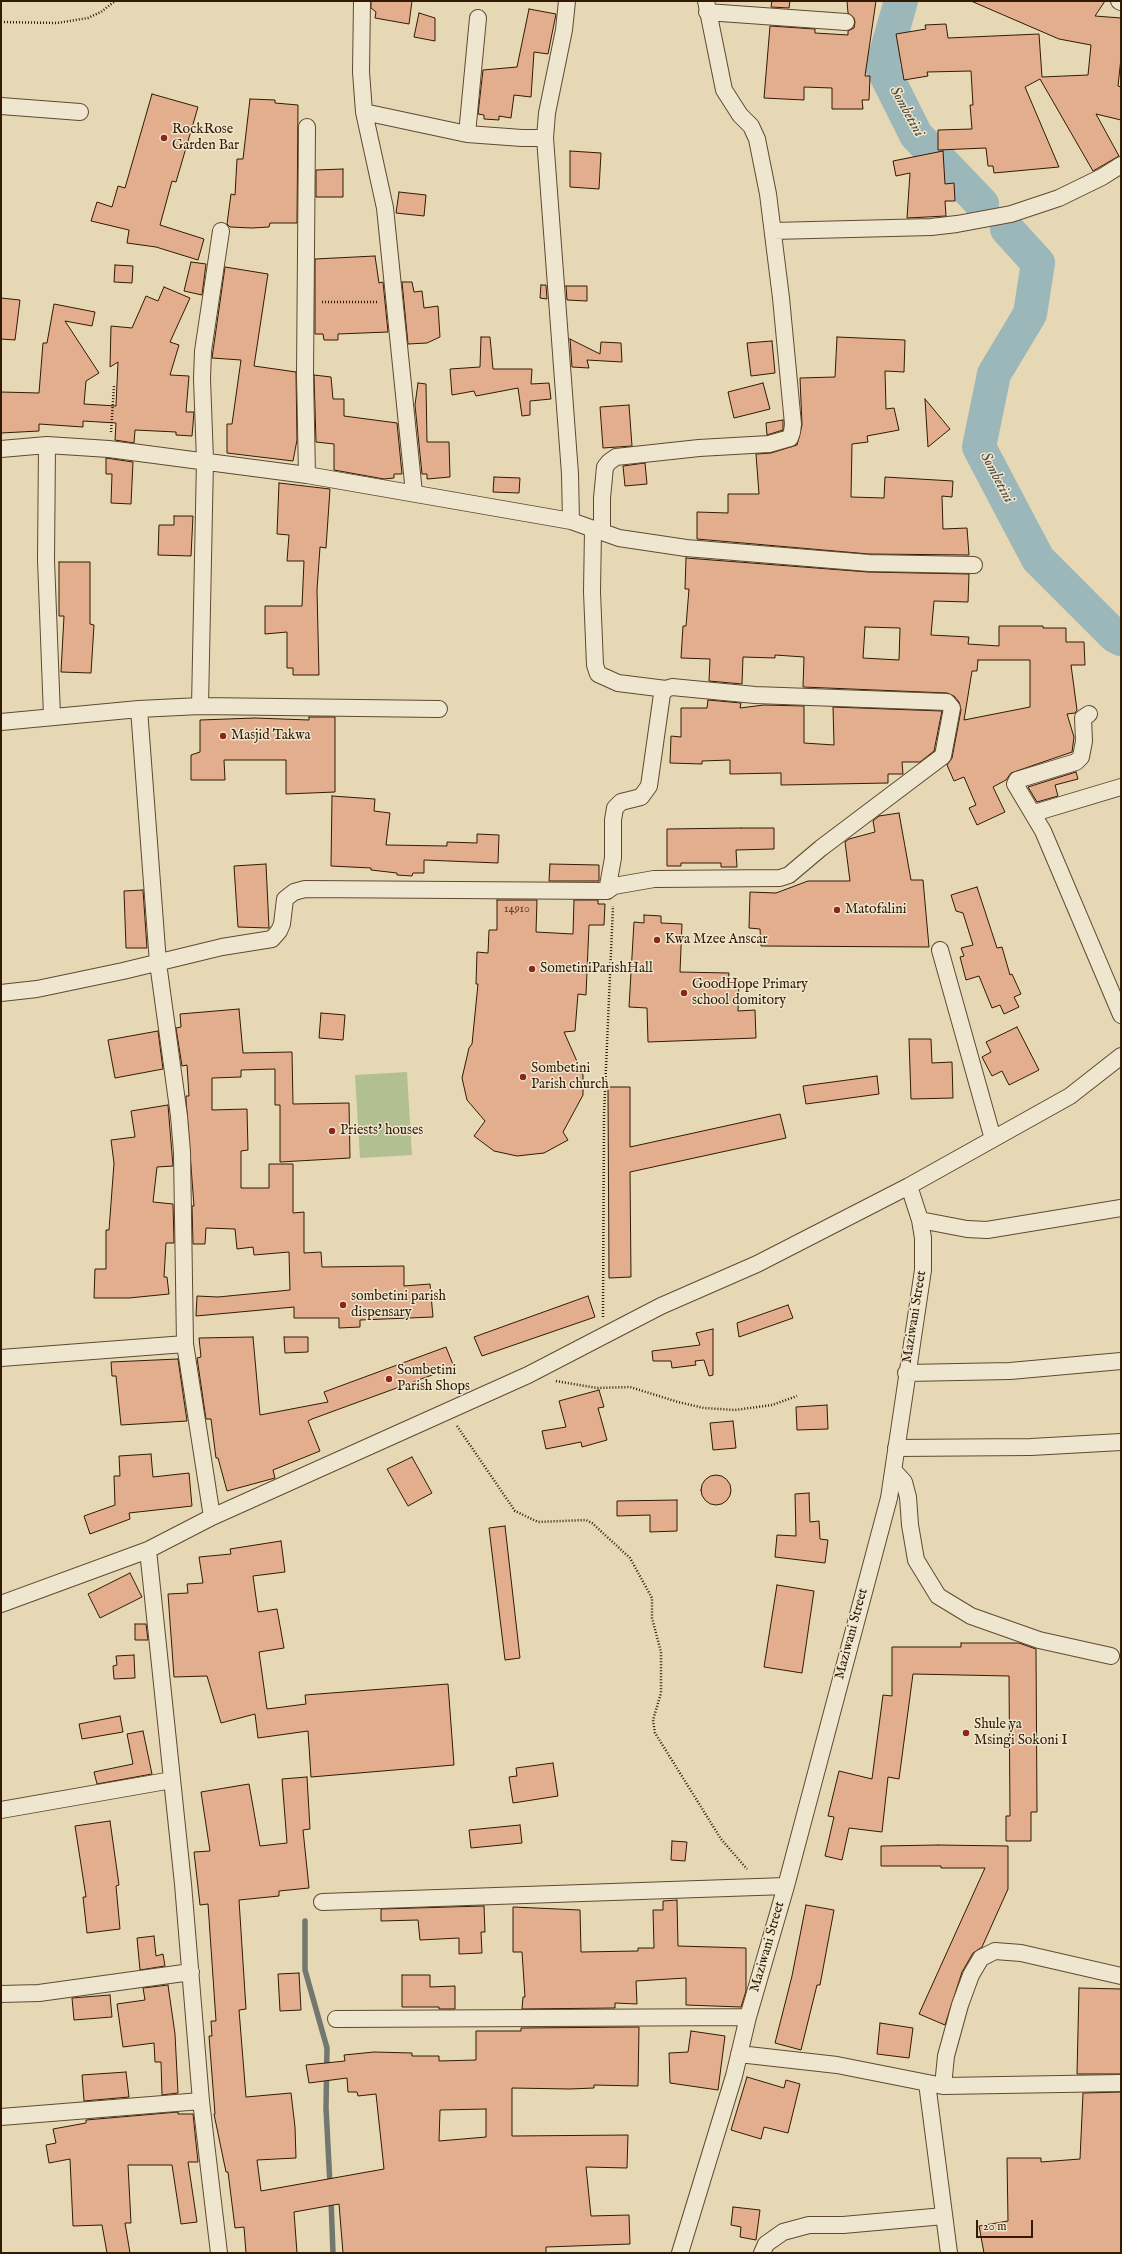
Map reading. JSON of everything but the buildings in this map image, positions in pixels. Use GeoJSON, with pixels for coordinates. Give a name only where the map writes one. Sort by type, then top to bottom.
{"type":"FeatureCollection","features":[{"type":"Feature","properties":{"kind":"street"},"geometry":{"type":"LineString","coordinates":[[362,1],[361,72],[364,112],[385,208],[414,493]]}},
{"type":"Feature","properties":{"kind":"street"},"geometry":{"type":"LineString","coordinates":[[567,1],[564,30],[547,113],[545,138],[570,474],[571,521]]}},
{"type":"Feature","properties":{"kind":"street"},"geometry":{"type":"LineString","coordinates":[[1,992],[37,989],[158,963],[222,947],[272,939],[279,931],[282,924],[285,899],[294,892],[305,889],[610,888],[654,879],[780,878],[789,875],[821,848],[943,756],[952,708],[947,702],[755,695],[672,687],[666,689],[618,683],[607,679],[596,669],[592,592],[606,467],[609,462],[616,457],[699,448],[769,444],[790,438],[793,424],[773,231],[768,194],[757,139],[751,126],[736,110],[724,90],[706,7],[846,22]]}},
{"type":"Feature","properties":{"kind":"street"},"geometry":{"type":"LineString","coordinates":[[467,134],[478,18]]}},
{"type":"Feature","properties":{"kind":"street"},"geometry":{"type":"LineString","coordinates":[[1,106],[80,112]]}},
{"type":"Feature","properties":{"kind":"street"},"geometry":{"type":"LineString","coordinates":[[364,112],[467,134],[545,138]]}},
{"type":"Feature","properties":{"kind":"street"},"geometry":{"type":"LineString","coordinates":[[307,127],[307,475]]}},
{"type":"Feature","properties":{"kind":"street"},"geometry":{"type":"LineString","coordinates":[[773,231],[931,227],[958,224],[1011,214],[1060,198],[1102,177],[1121,165]]}},
{"type":"Feature","properties":{"kind":"street"},"geometry":{"type":"LineString","coordinates":[[200,706],[205,460],[202,379],[203,358],[221,231]]}},
{"type":"Feature","properties":{"kind":"street"},"geometry":{"type":"LineString","coordinates":[[1,449],[47,445],[109,449],[205,460],[307,475],[571,521],[619,538],[725,552],[869,563],[974,565]]}},
{"type":"Feature","properties":{"kind":"street"},"geometry":{"type":"LineString","coordinates":[[47,445],[46,560],[52,716]]}},
{"type":"Feature","properties":{"kind":"street"},"geometry":{"type":"LineString","coordinates":[[610,888],[613,858],[613,820],[615,808],[621,802],[641,797],[650,786],[662,694],[666,689]]}},
{"type":"Feature","properties":{"kind":"street"},"geometry":{"type":"LineString","coordinates":[[1,722],[139,709],[200,706],[439,709]]}},
{"type":"Feature","properties":{"kind":"street"},"geometry":{"type":"LineString","coordinates":[[139,709],[158,963],[176,1088],[182,1152],[185,1344],[212,1517]]}},
{"type":"Feature","properties":{"kind":"street"},"geometry":{"type":"LineString","coordinates":[[1089,714],[1083,718],[1084,741],[1081,757],[1076,762],[1017,780],[1015,784],[1034,813],[1121,1015]]}},
{"type":"Feature","properties":{"kind":"street"},"geometry":{"type":"LineString","coordinates":[[1034,813],[1121,788]]}},
{"type":"Feature","properties":{"kind":"street"},"geometry":{"type":"LineString","coordinates":[[940,950],[993,1139]]}},
{"type":"Feature","properties":{"kind":"street"},"geometry":{"type":"LineString","coordinates":[[1,1604],[148,1550],[212,1517],[447,1410],[528,1375],[661,1306],[757,1264],[909,1186],[1070,1096],[1121,1056]]}},
{"type":"Feature","properties":{"kind":"street","name":"Maziwani Street"},"geometry":{"type":"LineString","coordinates":[[680,2253],[734,2076],[748,2017],[786,1886],[894,1471],[906,1373],[923,1270],[923,1238],[920,1220],[909,1186]]}},
{"type":"Feature","properties":{"kind":"street"},"geometry":{"type":"LineString","coordinates":[[920,1220],[967,1229],[986,1230],[1121,1208]]}},
{"type":"Feature","properties":{"kind":"street"},"geometry":{"type":"LineString","coordinates":[[1,1358],[185,1344]]}},
{"type":"Feature","properties":{"kind":"street"},"geometry":{"type":"LineString","coordinates":[[906,1373],[1010,1372],[1121,1361]]}},
{"type":"Feature","properties":{"kind":"street"},"geometry":{"type":"LineString","coordinates":[[896,1448],[1031,1447],[1121,1442]]}},
{"type":"Feature","properties":{"kind":"street"},"geometry":{"type":"LineString","coordinates":[[894,1471],[904,1482],[908,1497],[910,1525],[916,1560],[938,1596],[971,1616],[1039,1640],[1111,1656]]}},
{"type":"Feature","properties":{"kind":"street"},"geometry":{"type":"LineString","coordinates":[[148,1550],[191,1972],[201,2101],[219,2253]]}},
{"type":"Feature","properties":{"kind":"street"},"geometry":{"type":"LineString","coordinates":[[1,1810],[172,1780]]}},
{"type":"Feature","properties":{"kind":"street"},"geometry":{"type":"LineString","coordinates":[[322,1902],[786,1886]]}},
{"type":"Feature","properties":{"kind":"street"},"geometry":{"type":"LineString","coordinates":[[943,2086],[946,2056],[960,2005],[971,1975],[981,1958],[995,1951],[1021,1953],[1121,1976]]}},
{"type":"Feature","properties":{"kind":"street"},"geometry":{"type":"LineString","coordinates":[[1,1994],[39,1993],[191,1972]]}},
{"type":"Feature","properties":{"kind":"street"},"geometry":{"type":"LineString","coordinates":[[336,2019],[748,2017]]}},
{"type":"Feature","properties":{"kind":"street"},"geometry":{"type":"LineString","coordinates":[[739,2054],[837,2065],[943,2086],[1121,2083]]}},
{"type":"Feature","properties":{"kind":"street"},"geometry":{"type":"LineString","coordinates":[[927,2083],[949,2253]]}},
{"type":"Feature","properties":{"kind":"street"},"geometry":{"type":"LineString","coordinates":[[1,2117],[201,2101]]}},
{"type":"Feature","properties":{"kind":"street"},"geometry":{"type":"LineString","coordinates":[[762,2253],[766,2244],[783,2232],[809,2225],[842,2225],[944,2216]]}},
{"type":"Feature","properties":{"kind":"path"},"geometry":{"type":"LineString","coordinates":[[1,22],[58,22],[88,18],[101,12],[114,1]]}},
{"type":"Feature","properties":{"kind":"path"},"geometry":{"type":"LineString","coordinates":[[306,302],[374,302]]}},
{"type":"Feature","properties":{"kind":"path"},"geometry":{"type":"LineString","coordinates":[[109,449],[114,386]]}},
{"type":"Feature","properties":{"kind":"path"},"geometry":{"type":"LineString","coordinates":[[603,1336],[604,1114],[610,888]]}},
{"type":"Feature","properties":{"kind":"path"},"geometry":{"type":"LineString","coordinates":[[528,1375],[597,1388],[630,1387],[678,1402],[704,1408],[735,1410],[765,1406],[797,1396]]}},
{"type":"Feature","properties":{"kind":"path"},"geometry":{"type":"LineString","coordinates":[[447,1410],[515,1511],[538,1522],[586,1520],[592,1523],[630,1558],[652,1598],[652,1618],[661,1652],[661,1693],[653,1720],[656,1733],[721,1839],[762,1887]]}},
{"type":"Feature","properties":{"kind":"green space"},"geometry":{"type":"Polygon","coordinates":[[[407,1072],[412,1155],[360,1158],[355,1075],[407,1072]]]}},
{"type":"Feature","properties":{"kind":"waterway","name":"Sombetini"},"geometry":{"type":"LineString","coordinates":[[901,1],[882,67],[916,135],[982,204]]}},
{"type":"Feature","properties":{"kind":"waterway","name":"Sombetini"},"geometry":{"type":"LineString","coordinates":[[1007,229],[1038,263],[1030,314],[994,374],[979,447],[1038,559],[1115,636],[1121,639]]}},
{"type":"Feature","properties":{"kind":"waterway"},"geometry":{"type":"LineString","coordinates":[[305,1921],[305,1970],[327,2048],[326,2108],[330,2185]]}},
{"type":"Feature","properties":{"kind":"waterway"},"geometry":{"type":"LineString","coordinates":[[331,2199],[333,2253]]}},
{"type":"Feature","properties":{"kind":"place","name":"RockRose Garden Bar"},"geometry":{"type":"Point","coordinates":[164,138]}},
{"type":"Feature","properties":{"kind":"place","name":"Masjid Takwa"},"geometry":{"type":"Point","coordinates":[223,736]}},
{"type":"Feature","properties":{"kind":"place","name":"Matofalini"},"geometry":{"type":"Point","coordinates":[837,910]}},
{"type":"Feature","properties":{"kind":"place","name":"Kwa Mzee Anscar"},"geometry":{"type":"Point","coordinates":[657,940]}},
{"type":"Feature","properties":{"kind":"place","name":"SometiniParishHall"},"geometry":{"type":"Point","coordinates":[532,969]}},
{"type":"Feature","properties":{"kind":"place","name":"GoodHope Primary school domitory"},"geometry":{"type":"Point","coordinates":[684,993]}},
{"type":"Feature","properties":{"kind":"place","name":"Sombetini Parish church"},"geometry":{"type":"Point","coordinates":[523,1077]}},
{"type":"Feature","properties":{"kind":"place","name":"Priests' houses"},"geometry":{"type":"Point","coordinates":[332,1131]}},
{"type":"Feature","properties":{"kind":"place","name":"sombetini parish dispensary"},"geometry":{"type":"Point","coordinates":[343,1305]}},
{"type":"Feature","properties":{"kind":"place","name":"Sombetini Parish Shops"},"geometry":{"type":"Point","coordinates":[389,1379]}},
{"type":"Feature","properties":{"kind":"place","name":"Shule ya Msingi Sokoni I"},"geometry":{"type":"Point","coordinates":[966,1733]}}]}
